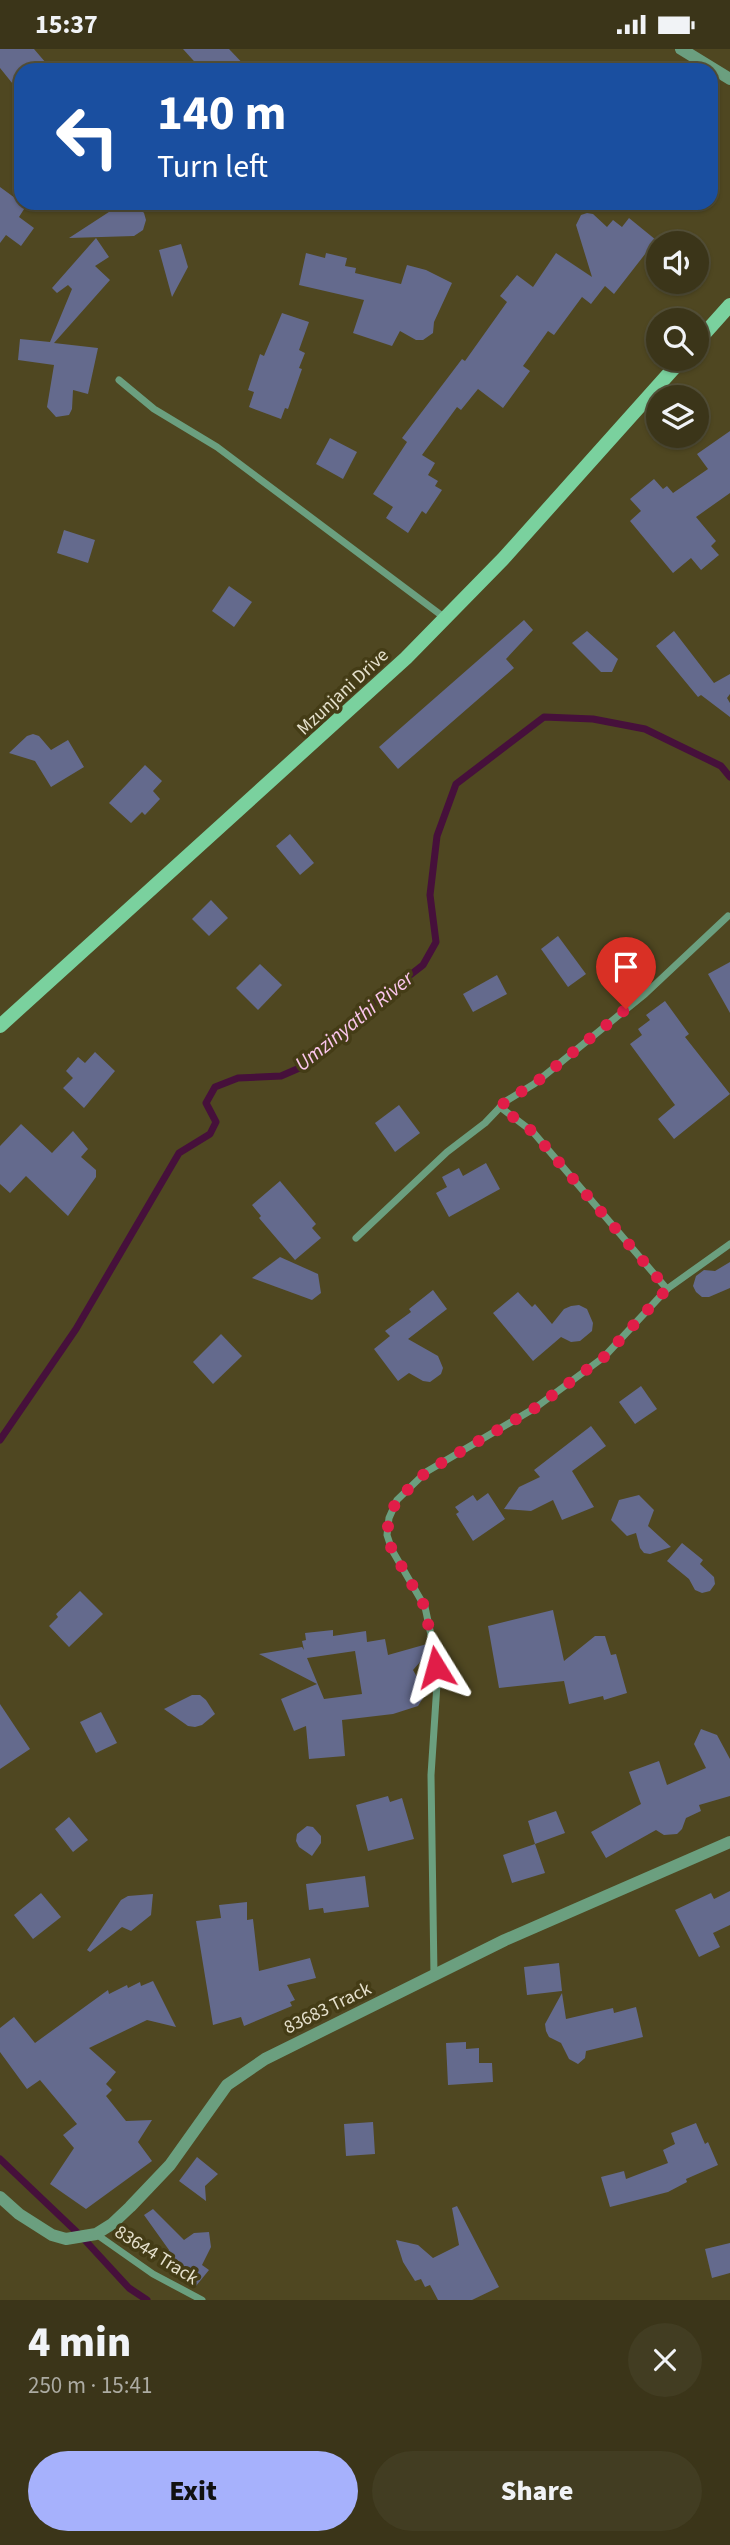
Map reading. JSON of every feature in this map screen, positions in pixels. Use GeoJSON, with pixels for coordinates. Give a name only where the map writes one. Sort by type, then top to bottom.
{"type":"FeatureCollection","features":[{"type":"Feature","properties":{"kind":"main road"},"geometry":{"type":"LineString","coordinates":[[709,328],[730,305]]}},
{"type":"Feature","properties":{"kind":"main road","name":"Mzunjani Drive"},"geometry":{"type":"LineString","coordinates":[[0,1025],[272,782],[406,658],[503,559],[671,371]]}},
{"type":"Feature","properties":{"kind":"street"},"geometry":{"type":"LineString","coordinates":[[681,49],[704,63]]}},
{"type":"Feature","properties":{"kind":"street"},"geometry":{"type":"LineString","coordinates":[[119,380],[154,409],[217,447],[445,618]]}},
{"type":"Feature","properties":{"kind":"street"},"geometry":{"type":"LineString","coordinates":[[356,1238],[447,1152],[485,1123],[506,1101],[534,1084],[645,994],[728,916]]}},
{"type":"Feature","properties":{"kind":"street"},"geometry":{"type":"LineString","coordinates":[[500,1107],[533,1132],[667,1289]]}},
{"type":"Feature","properties":{"kind":"street"},"geometry":{"type":"LineString","coordinates":[[433,1975],[431,1775],[437,1684],[434,1650],[425,1607],[392,1550],[387,1535],[389,1518],[397,1500],[426,1472],[535,1408],[604,1357],[667,1289],[730,1244]]}},
{"type":"Feature","properties":{"kind":"street","name":"83683 Track"},"geometry":{"type":"LineString","coordinates":[[96,2234],[112,2224],[170,2165],[227,2085],[264,2059],[505,1940],[730,1842]]}},
{"type":"Feature","properties":{"kind":"street"},"geometry":{"type":"LineString","coordinates":[[0,2197],[51,2235],[66,2239],[96,2234]]}},
{"type":"Feature","properties":{"kind":"street","name":"83644 Track"},"geometry":{"type":"LineString","coordinates":[[96,2234],[153,2274],[202,2300]]}},
{"type":"Feature","properties":{"kind":"building"},"geometry":{"type":"Polygon","coordinates":[[[0,49],[34,49],[46,63],[14,63],[14,85],[0,68],[0,49]]]}},
{"type":"Feature","properties":{"kind":"building"},"geometry":{"type":"Polygon","coordinates":[[[183,49],[229,49],[242,63],[196,63],[183,49]]]}},
{"type":"Feature","properties":{"kind":"building"},"geometry":{"type":"Polygon","coordinates":[[[0,187],[14,197],[14,210],[23,210],[19,217],[34,228],[21,246],[6,235],[0,243],[0,187]]]}},
{"type":"Feature","properties":{"kind":"building"},"geometry":{"type":"Polygon","coordinates":[[[112,210],[141,210],[146,220],[143,230],[134,236],[69,238],[112,210]]]}},
{"type":"Feature","properties":{"kind":"building"},"geometry":{"type":"Polygon","coordinates":[[[593,214],[607,227],[613,220],[622,227],[629,218],[646,232],[646,253],[614,294],[605,286],[591,304],[582,297],[554,335],[548,331],[523,366],[530,371],[503,408],[478,389],[461,410],[457,407],[422,455],[435,463],[428,475],[438,481],[435,486],[442,490],[426,514],[422,511],[408,533],[386,518],[393,507],[373,494],[407,442],[402,438],[462,359],[465,361],[507,302],[500,296],[517,275],[533,287],[556,253],[592,277],[576,225],[581,215],[593,214]]]}},
{"type":"Feature","properties":{"kind":"building"},"geometry":{"type":"Polygon","coordinates":[[[96,238],[109,257],[95,266],[110,280],[54,343],[98,348],[88,394],[73,390],[69,415],[56,417],[47,407],[54,365],[18,360],[20,339],[50,342],[72,289],[68,285],[57,293],[52,288],[96,238]]]}},
{"type":"Feature","properties":{"kind":"building"},"geometry":{"type":"Polygon","coordinates":[[[181,244],[188,267],[172,297],[159,250],[181,244]]]}},
{"type":"Feature","properties":{"kind":"building"},"geometry":{"type":"Polygon","coordinates":[[[306,253],[325,258],[326,253],[347,258],[345,266],[356,268],[355,273],[401,284],[407,265],[426,270],[452,283],[434,322],[433,333],[423,340],[416,340],[400,331],[392,346],[353,333],[364,300],[299,285],[306,253]]]}},
{"type":"Feature","properties":{"kind":"building"},"geometry":{"type":"Polygon","coordinates":[[[282,313],[309,322],[299,350],[305,353],[299,368],[302,369],[288,409],[285,408],[281,419],[249,407],[254,392],[248,390],[260,354],[264,356],[282,313]]]}},
{"type":"Feature","properties":{"kind":"building"},"geometry":{"type":"Polygon","coordinates":[[[730,431],[730,493],[696,517],[716,541],[711,546],[719,555],[701,570],[691,558],[673,573],[630,521],[641,511],[630,499],[654,479],[663,489],[667,486],[673,493],[708,469],[697,454],[730,431]]]}},
{"type":"Feature","properties":{"kind":"building"},"geometry":{"type":"Polygon","coordinates":[[[330,438],[357,452],[343,479],[316,464],[330,438]]]}},
{"type":"Feature","properties":{"kind":"building"},"geometry":{"type":"Polygon","coordinates":[[[64,530],[95,540],[88,563],[57,553],[64,530]]]}},
{"type":"Feature","properties":{"kind":"building"},"geometry":{"type":"Polygon","coordinates":[[[229,586],[252,602],[234,627],[212,611],[229,586]]]}},
{"type":"Feature","properties":{"kind":"building"},"geometry":{"type":"Polygon","coordinates":[[[524,620],[533,630],[506,659],[514,668],[398,769],[379,747],[524,620]]]}},
{"type":"Feature","properties":{"kind":"building"},"geometry":{"type":"Polygon","coordinates":[[[587,631],[618,659],[612,672],[601,672],[572,643],[587,631]]]}},
{"type":"Feature","properties":{"kind":"building"},"geometry":{"type":"Polygon","coordinates":[[[674,631],[714,683],[730,674],[730,694],[727,698],[730,703],[730,717],[701,695],[698,697],[656,646],[674,631]]]}},
{"type":"Feature","properties":{"kind":"building"},"geometry":{"type":"Polygon","coordinates":[[[27,736],[39,736],[51,750],[68,740],[84,767],[51,787],[35,761],[9,753],[27,736]]]}},
{"type":"Feature","properties":{"kind":"building"},"geometry":{"type":"Polygon","coordinates":[[[145,765],[162,781],[153,791],[160,799],[145,815],[142,812],[131,823],[109,803],[145,765]]]}},
{"type":"Feature","properties":{"kind":"building"},"geometry":{"type":"Polygon","coordinates":[[[290,834],[314,863],[300,875],[276,846],[290,834]]]}},
{"type":"Feature","properties":{"kind":"building"},"geometry":{"type":"Polygon","coordinates":[[[211,900],[228,918],[209,936],[192,919],[211,900]]]}},
{"type":"Feature","properties":{"kind":"building"},"geometry":{"type":"Polygon","coordinates":[[[558,936],[586,974],[568,987],[541,949],[558,936]]]}},
{"type":"Feature","properties":{"kind":"building"},"geometry":{"type":"Polygon","coordinates":[[[730,962],[730,1013],[708,974],[730,962]]]}},
{"type":"Feature","properties":{"kind":"building"},"geometry":{"type":"Polygon","coordinates":[[[260,964],[282,985],[258,1010],[236,988],[260,964]]]}},
{"type":"Feature","properties":{"kind":"building"},"geometry":{"type":"Polygon","coordinates":[[[497,975],[507,994],[473,1012],[463,994],[497,975]]]}},
{"type":"Feature","properties":{"kind":"building"},"geometry":{"type":"Polygon","coordinates":[[[665,1001],[689,1034],[685,1037],[730,1094],[674,1139],[658,1119],[675,1105],[630,1044],[642,1035],[638,1029],[650,1020],[646,1015],[665,1001]]]}},
{"type":"Feature","properties":{"kind":"building"},"geometry":{"type":"Polygon","coordinates":[[[95,1052],[115,1071],[84,1108],[63,1088],[73,1078],[66,1071],[78,1057],[85,1063],[95,1052]]]}},
{"type":"Feature","properties":{"kind":"building"},"geometry":{"type":"Polygon","coordinates":[[[399,1105],[420,1133],[395,1152],[375,1123],[399,1105]]]}},
{"type":"Feature","properties":{"kind":"building"},"geometry":{"type":"Polygon","coordinates":[[[21,1124],[52,1153],[73,1131],[88,1149],[81,1157],[96,1170],[96,1177],[68,1216],[26,1176],[10,1193],[0,1184],[0,1146],[21,1124]]]}},
{"type":"Feature","properties":{"kind":"building"},"geometry":{"type":"Polygon","coordinates":[[[486,1163],[500,1189],[449,1217],[436,1193],[447,1187],[442,1177],[459,1168],[463,1176],[486,1163]]]}},
{"type":"Feature","properties":{"kind":"building"},"geometry":{"type":"Polygon","coordinates":[[[280,1181],[316,1224],[312,1228],[321,1238],[295,1260],[259,1218],[261,1216],[252,1205],[280,1181]]]}},
{"type":"Feature","properties":{"kind":"building"},"geometry":{"type":"Polygon","coordinates":[[[280,1257],[318,1274],[321,1293],[312,1300],[252,1278],[280,1257]]]}},
{"type":"Feature","properties":{"kind":"building"},"geometry":{"type":"Polygon","coordinates":[[[730,1262],[730,1288],[709,1297],[702,1297],[696,1292],[693,1286],[696,1276],[704,1270],[715,1271],[730,1262]]]}},
{"type":"Feature","properties":{"kind":"building"},"geometry":{"type":"Polygon","coordinates":[[[433,1290],[447,1309],[408,1339],[438,1356],[443,1368],[441,1374],[430,1382],[409,1373],[398,1381],[374,1349],[390,1336],[385,1331],[411,1312],[409,1309],[433,1290]]]}},
{"type":"Feature","properties":{"kind":"building"},"geometry":{"type":"Polygon","coordinates":[[[518,1292],[532,1307],[535,1304],[552,1324],[564,1309],[571,1306],[579,1305],[587,1309],[593,1323],[592,1331],[580,1341],[571,1342],[561,1337],[533,1361],[493,1313],[518,1292]]]}},
{"type":"Feature","properties":{"kind":"building"},"geometry":{"type":"Polygon","coordinates":[[[221,1334],[242,1356],[213,1384],[193,1362],[221,1334]]]}},
{"type":"Feature","properties":{"kind":"building"},"geometry":{"type":"Polygon","coordinates":[[[641,1386],[657,1409],[635,1424],[619,1402],[641,1386]]]}},
{"type":"Feature","properties":{"kind":"building"},"geometry":{"type":"Polygon","coordinates":[[[591,1426],[606,1446],[572,1471],[594,1507],[562,1520],[553,1500],[531,1511],[504,1509],[519,1487],[540,1477],[534,1470],[591,1426]]]}},
{"type":"Feature","properties":{"kind":"building"},"geometry":{"type":"Polygon","coordinates":[[[488,1493],[505,1519],[473,1541],[456,1514],[459,1512],[455,1507],[473,1495],[477,1501],[488,1493]]]}},
{"type":"Feature","properties":{"kind":"building"},"geometry":{"type":"Polygon","coordinates":[[[639,1495],[654,1510],[648,1526],[671,1547],[650,1554],[644,1553],[636,1533],[627,1536],[611,1520],[619,1500],[639,1495]]]}},
{"type":"Feature","properties":{"kind":"building"},"geometry":{"type":"Polygon","coordinates":[[[682,1543],[703,1560],[700,1564],[714,1577],[715,1584],[710,1591],[702,1593],[695,1590],[689,1579],[667,1561],[682,1543]]]}},
{"type":"Feature","properties":{"kind":"building"},"geometry":{"type":"Polygon","coordinates":[[[80,1591],[103,1614],[69,1647],[49,1626],[58,1617],[56,1614],[80,1591]]]}},
{"type":"Feature","properties":{"kind":"building"},"geometry":{"type":"Polygon","coordinates":[[[553,1610],[564,1661],[595,1636],[605,1636],[611,1655],[616,1654],[627,1693],[604,1700],[603,1696],[569,1704],[564,1681],[499,1688],[488,1626],[553,1610]]]}},
{"type":"Feature","properties":{"kind":"building"},"geometry":{"type":"Polygon","coordinates":[[[333,1630],[333,1636],[366,1631],[367,1642],[385,1639],[388,1655],[427,1644],[428,1653],[413,1670],[425,1695],[418,1706],[393,1714],[342,1720],[345,1756],[309,1759],[306,1726],[294,1731],[281,1699],[317,1684],[259,1654],[302,1647],[304,1650],[302,1641],[306,1640],[305,1633],[333,1630]],[[355,1651],[307,1658],[324,1699],[362,1694],[355,1651]]]}},
{"type":"Feature","properties":{"kind":"building"},"geometry":{"type":"Polygon","coordinates":[[[192,1695],[200,1695],[215,1714],[202,1725],[195,1727],[188,1726],[164,1709],[192,1695]]]}},
{"type":"Feature","properties":{"kind":"building"},"geometry":{"type":"Polygon","coordinates":[[[0,1704],[30,1749],[0,1769],[0,1704]]]}},
{"type":"Feature","properties":{"kind":"building"},"geometry":{"type":"Polygon","coordinates":[[[101,1712],[117,1743],[96,1753],[80,1722],[101,1712]]]}},
{"type":"Feature","properties":{"kind":"building"},"geometry":{"type":"Polygon","coordinates":[[[701,1729],[717,1735],[730,1759],[730,1796],[699,1805],[701,1811],[686,1818],[677,1834],[664,1835],[656,1830],[606,1858],[591,1832],[641,1804],[629,1772],[659,1761],[667,1785],[706,1768],[694,1744],[701,1729]]]}},
{"type":"Feature","properties":{"kind":"building"},"geometry":{"type":"Polygon","coordinates":[[[388,1796],[390,1802],[402,1798],[414,1839],[368,1851],[356,1805],[388,1796]]]}},
{"type":"Feature","properties":{"kind":"building"},"geometry":{"type":"Polygon","coordinates":[[[556,1811],[565,1833],[535,1844],[528,1821],[556,1811]]]}},
{"type":"Feature","properties":{"kind":"building"},"geometry":{"type":"Polygon","coordinates":[[[69,1817],[88,1840],[73,1852],[55,1829],[69,1817]]]}},
{"type":"Feature","properties":{"kind":"building"},"geometry":{"type":"Polygon","coordinates":[[[307,1826],[313,1827],[321,1836],[321,1843],[312,1856],[299,1847],[296,1841],[297,1834],[307,1826]]]}},
{"type":"Feature","properties":{"kind":"building"},"geometry":{"type":"Polygon","coordinates":[[[535,1844],[545,1873],[512,1883],[503,1855],[535,1844]]]}},
{"type":"Feature","properties":{"kind":"building"},"geometry":{"type":"Polygon","coordinates":[[[365,1876],[369,1907],[324,1913],[323,1908],[309,1910],[306,1884],[365,1876]]]}},
{"type":"Feature","properties":{"kind":"building"},"geometry":{"type":"Polygon","coordinates":[[[730,1891],[730,1925],[713,1933],[720,1947],[699,1957],[675,1910],[711,1893],[714,1899],[730,1891]]]}},
{"type":"Feature","properties":{"kind":"building"},"geometry":{"type":"Polygon","coordinates":[[[41,1893],[61,1917],[33,1939],[14,1915],[41,1893]]]}},
{"type":"Feature","properties":{"kind":"building"},"geometry":{"type":"Polygon","coordinates":[[[153,1894],[151,1915],[131,1931],[122,1927],[90,1952],[87,1950],[121,1900],[128,1896],[153,1894]]]}},
{"type":"Feature","properties":{"kind":"building"},"geometry":{"type":"Polygon","coordinates":[[[247,1902],[247,1920],[253,1919],[259,1971],[310,1958],[316,1978],[287,1985],[295,2000],[290,2002],[292,2006],[244,2026],[241,2017],[213,2025],[196,1921],[221,1918],[219,1905],[247,1902]]]}},
{"type":"Feature","properties":{"kind":"building"},"geometry":{"type":"Polygon","coordinates":[[[559,1963],[562,1991],[527,1995],[524,1967],[559,1963]]]}},
{"type":"Feature","properties":{"kind":"building"},"geometry":{"type":"Polygon","coordinates":[[[153,1981],[176,2027],[147,2020],[89,2048],[116,2072],[106,2084],[112,2090],[106,2096],[126,2121],[152,2120],[138,2142],[152,2161],[86,2209],[50,2184],[74,2148],[63,2135],[77,2124],[40,2080],[27,2089],[0,2052],[0,2028],[14,2017],[35,2043],[108,1990],[109,1994],[127,1985],[128,1988],[140,1982],[141,1986],[153,1981]]]}},
{"type":"Feature","properties":{"kind":"building"},"geometry":{"type":"Polygon","coordinates":[[[562,1993],[566,2019],[613,2008],[614,2013],[636,2007],[643,2037],[586,2051],[585,2058],[578,2064],[569,2059],[561,2043],[549,2037],[546,2031],[545,2024],[562,1993]]]}},
{"type":"Feature","properties":{"kind":"building"},"geometry":{"type":"Polygon","coordinates":[[[466,2042],[466,2049],[479,2048],[479,2063],[492,2063],[493,2082],[448,2085],[446,2043],[466,2042]]]}},
{"type":"Feature","properties":{"kind":"building"},"geometry":{"type":"Polygon","coordinates":[[[373,2122],[375,2154],[346,2156],[344,2124],[373,2122]]]}},
{"type":"Feature","properties":{"kind":"building"},"geometry":{"type":"Polygon","coordinates":[[[696,2123],[718,2165],[686,2179],[687,2182],[668,2192],[610,2207],[601,2177],[624,2171],[626,2179],[668,2163],[663,2150],[675,2144],[671,2133],[696,2123]]]}},
{"type":"Feature","properties":{"kind":"building"},"geometry":{"type":"Polygon","coordinates":[[[197,2157],[218,2174],[205,2186],[206,2201],[179,2181],[197,2157]]]}},
{"type":"Feature","properties":{"kind":"building"},"geometry":{"type":"Polygon","coordinates":[[[457,2206],[499,2287],[472,2300],[438,2300],[430,2285],[425,2287],[421,2279],[415,2281],[403,2262],[396,2240],[418,2245],[433,2258],[459,2245],[452,2208],[457,2206]]]}},
{"type":"Feature","properties":{"kind":"building"},"geometry":{"type":"Polygon","coordinates":[[[153,2209],[184,2240],[194,2233],[209,2232],[211,2247],[202,2265],[209,2270],[196,2286],[162,2260],[169,2250],[144,2215],[153,2209]]]}},
{"type":"Feature","properties":{"kind":"building"},"geometry":{"type":"Polygon","coordinates":[[[730,2243],[730,2273],[712,2278],[705,2249],[730,2243]]]}},
{"type":"Feature","properties":{"kind":"waterway","name":"Umzinyathi River"},"geometry":{"type":"LineString","coordinates":[[0,1440],[76,1329],[179,1153],[210,1134],[216,1122],[206,1103],[215,1087],[238,1078],[281,1076],[304,1066],[360,1014],[423,965],[436,942],[430,895],[437,836],[456,784],[544,717],[593,719],[645,729],[721,766],[730,777]]}},
{"type":"Feature","properties":{"kind":"waterway"},"geometry":{"type":"LineString","coordinates":[[0,2159],[82,2237],[129,2288],[147,2300]]}},
{"type":"Feature","properties":{"kind":"route"},"geometry":{"type":"LineString","coordinates":[[436,1667],[425,1607],[392,1550],[387,1535],[389,1518],[397,1500],[426,1472],[535,1408],[604,1357],[667,1289],[533,1132],[500,1107],[534,1084],[626,1009]]}}]}
